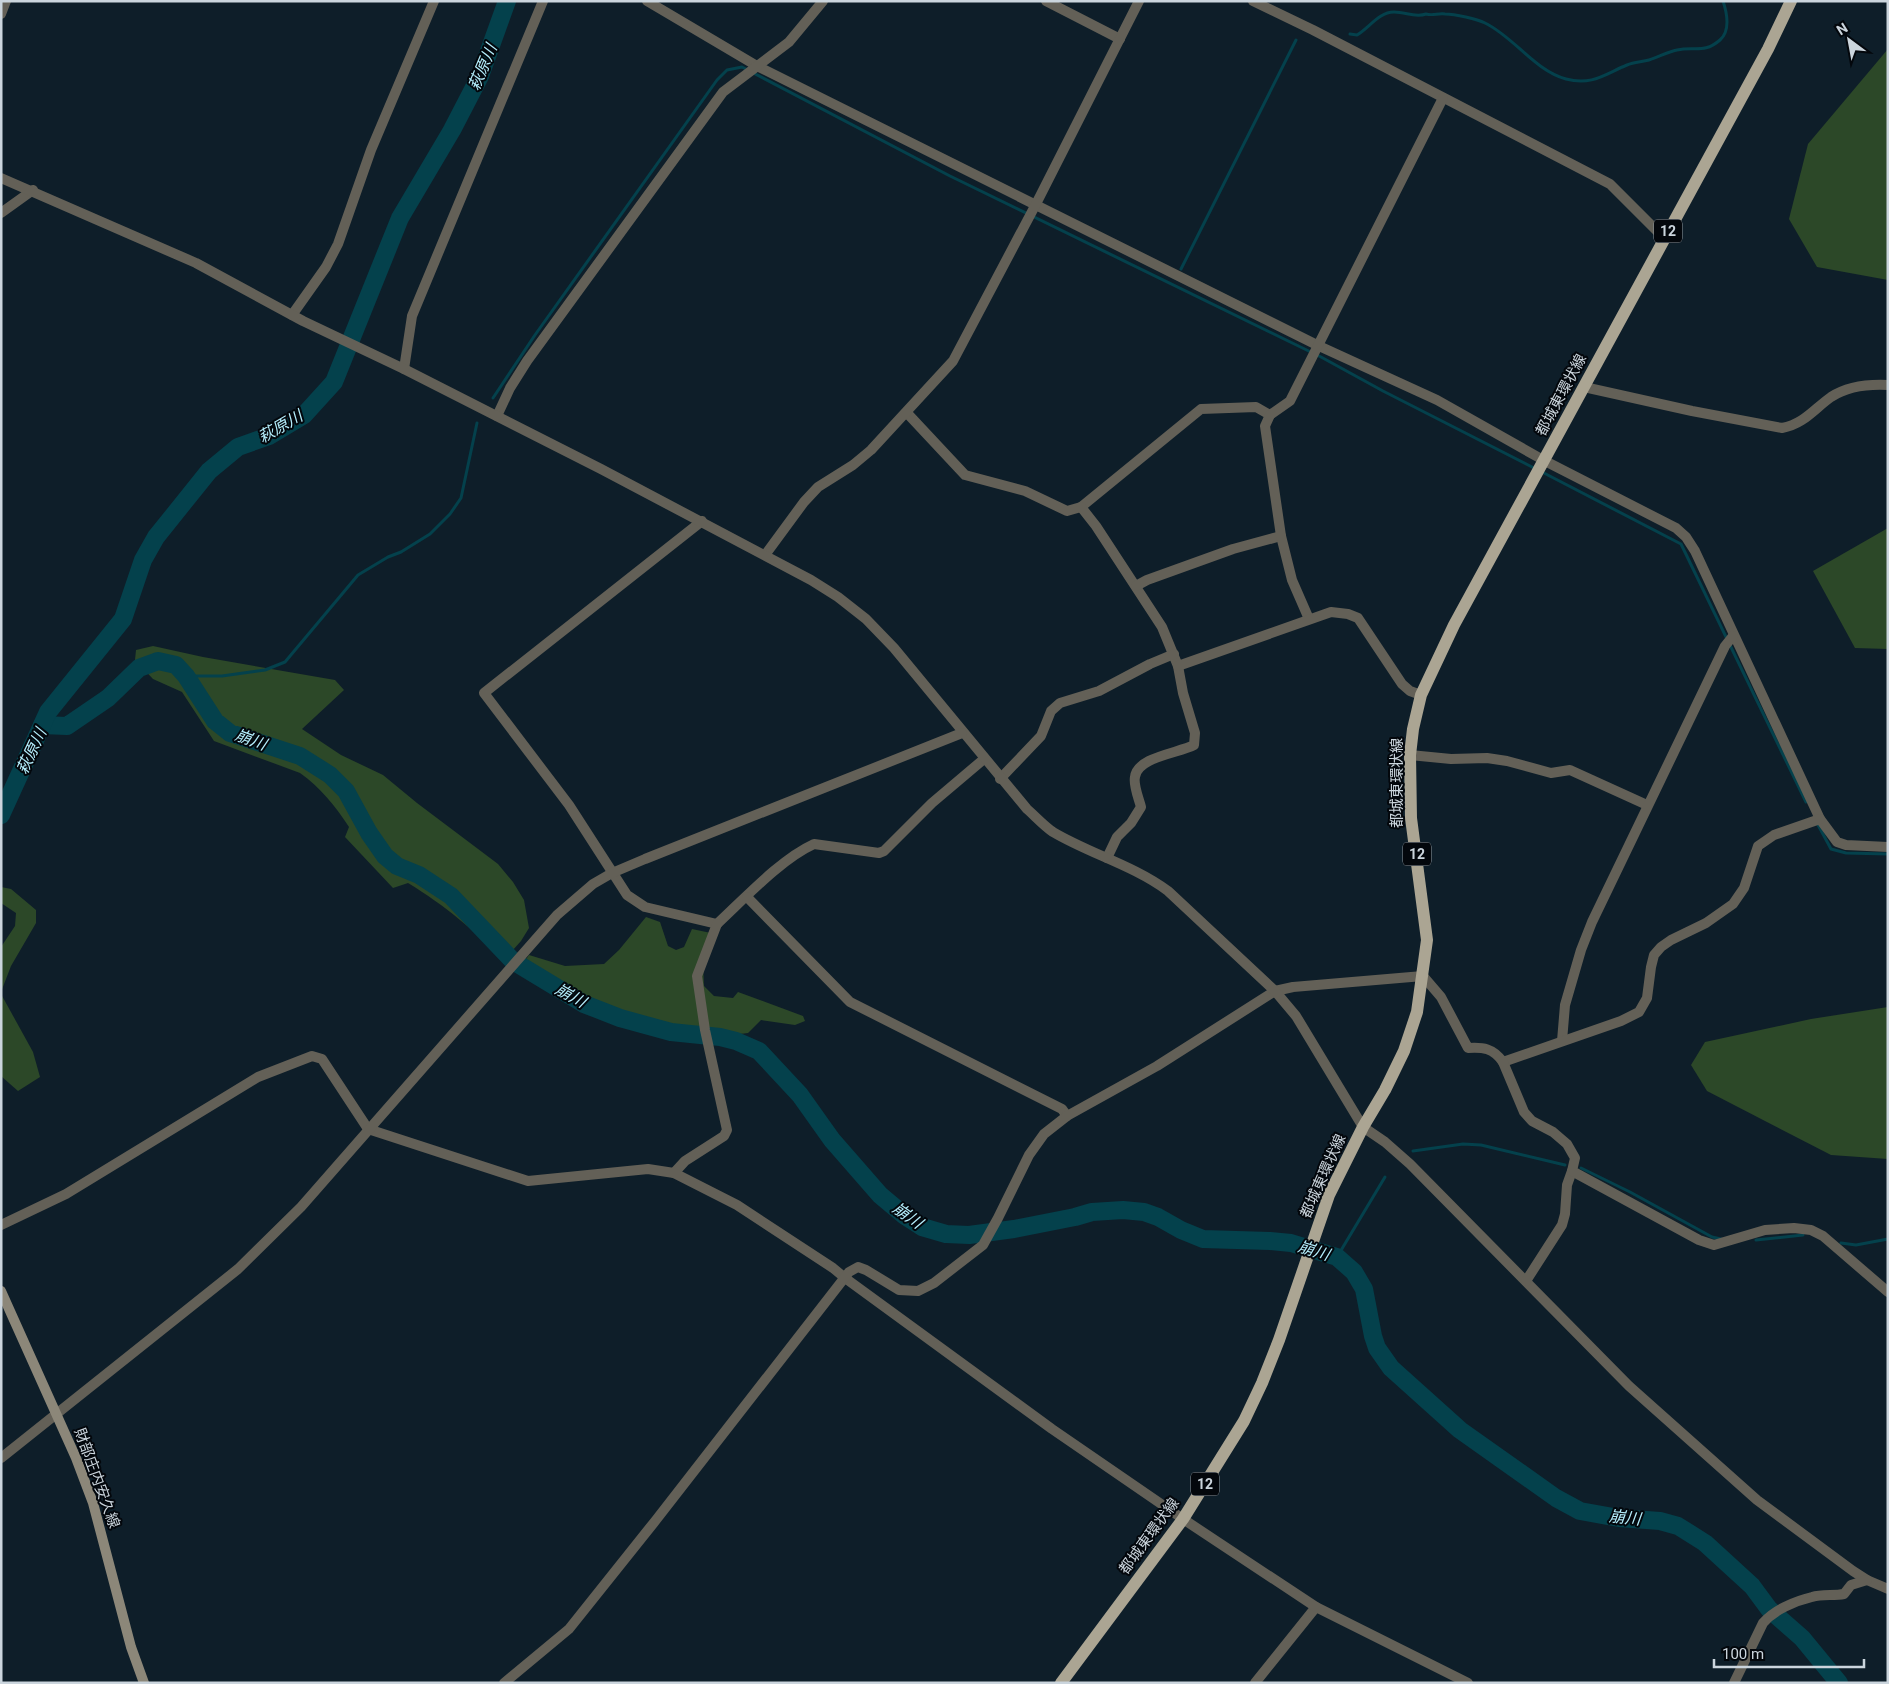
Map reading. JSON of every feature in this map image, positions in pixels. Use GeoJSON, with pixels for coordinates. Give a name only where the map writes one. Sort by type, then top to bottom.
{"type":"FeatureCollection","features":[{"type":"Feature","properties":{"kind":"main road","name":"都城東環状線"},"geometry":{"type":"LineString","coordinates":[[1064,1682],[1183,1519],[1244,1421],[1280,1340],[1329,1195],[1404,1051],[1417,1012],[1427,940],[1412,818],[1410,755],[1413,729],[1421,695],[1454,625],[1763,58],[1791,1]]}},
{"type":"Feature","properties":{"kind":"main road","name":"財部庄内安久線"},"geometry":{"type":"LineString","coordinates":[[1,1291],[57,1414],[93,1503],[131,1647],[144,1683]]}},
{"type":"Feature","properties":{"kind":"street"},"geometry":{"type":"LineString","coordinates":[[1,14],[6,1]]}},
{"type":"Feature","properties":{"kind":"street"},"geometry":{"type":"LineString","coordinates":[[292,315],[326,267],[338,244],[372,150],[434,1]]}},
{"type":"Feature","properties":{"kind":"street"},"geometry":{"type":"LineString","coordinates":[[404,369],[412,316],[544,1]]}},
{"type":"Feature","properties":{"kind":"street"},"geometry":{"type":"LineString","coordinates":[[647,1],[757,66],[1319,346],[1437,400],[1545,460],[1676,528],[1686,537],[1695,552],[1820,819],[1837,842],[1846,845],[1888,847]]}},
{"type":"Feature","properties":{"kind":"street"},"geometry":{"type":"LineString","coordinates":[[496,416],[510,388],[527,361],[723,92],[789,42],[822,1]]}},
{"type":"Feature","properties":{"kind":"street"},"geometry":{"type":"LineString","coordinates":[[1046,1],[1120,39]]}},
{"type":"Feature","properties":{"kind":"street"},"geometry":{"type":"LineString","coordinates":[[765,555],[804,502],[814,492],[871,450],[953,361],[1036,204],[1139,1]]}},
{"type":"Feature","properties":{"kind":"street"},"geometry":{"type":"LineString","coordinates":[[1254,1],[1273,6],[1443,98],[1610,184],[1664,238]]}},
{"type":"Feature","properties":{"kind":"street"},"geometry":{"type":"LineString","coordinates":[[1309,619],[1292,580],[1281,536],[1265,426],[1270,415],[1290,401],[1443,98]]}},
{"type":"Feature","properties":{"kind":"street"},"geometry":{"type":"LineString","coordinates":[[1,178],[33,190],[196,263],[303,321],[404,369],[702,521],[818,584],[838,597],[866,619],[894,648],[962,733],[1027,809],[1051,830],[1140,873],[1168,891],[1275,991],[1296,1016],[1363,1127],[1385,1142],[1410,1164],[1595,1354],[1757,1500],[1867,1580],[1888,1589]]}},
{"type":"Feature","properties":{"kind":"street"},"geometry":{"type":"LineString","coordinates":[[1,213],[33,190]]}},
{"type":"Feature","properties":{"kind":"street"},"geometry":{"type":"LineString","coordinates":[[1584,387],[1702,413],[1782,428],[1792,426],[1805,419],[1830,398],[1843,390],[1856,386],[1888,384]]}},
{"type":"Feature","properties":{"kind":"street"},"geometry":{"type":"LineString","coordinates":[[907,413],[965,475],[1025,491],[1067,511],[1081,507],[1201,410],[1256,407],[1270,415]]}},
{"type":"Feature","properties":{"kind":"street"},"geometry":{"type":"LineString","coordinates":[[1081,507],[1096,526],[1162,627],[1178,666],[1183,693],[1196,733],[1194,745],[1148,761],[1138,768],[1134,777],[1140,807],[1131,824],[1117,837],[1106,858]]}},
{"type":"Feature","properties":{"kind":"street"},"geometry":{"type":"LineString","coordinates":[[702,521],[484,693],[564,798],[627,895],[645,907],[717,924]]}},
{"type":"Feature","properties":{"kind":"street"},"geometry":{"type":"LineString","coordinates":[[1136,586],[1146,580],[1233,549],[1281,536]]}},
{"type":"Feature","properties":{"kind":"street"},"geometry":{"type":"LineString","coordinates":[[1178,666],[1331,612],[1348,614],[1358,618],[1402,684],[1410,691],[1421,695]]}},
{"type":"Feature","properties":{"kind":"street"},"geometry":{"type":"LineString","coordinates":[[1562,1041],[1565,1005],[1581,950],[1592,922],[1725,646],[1733,636]]}},
{"type":"Feature","properties":{"kind":"street"},"geometry":{"type":"LineString","coordinates":[[1000,779],[1041,736],[1051,711],[1060,703],[1100,691],[1150,664],[1174,654]]}},
{"type":"Feature","properties":{"kind":"street"},"geometry":{"type":"LineString","coordinates":[[1,1458],[238,1269],[301,1207],[557,915],[593,884],[612,873],[962,733]]}},
{"type":"Feature","properties":{"kind":"street"},"geometry":{"type":"LineString","coordinates":[[1410,755],[1451,759],[1487,758],[1552,772],[1570,770],[1647,805]]}},
{"type":"Feature","properties":{"kind":"street"},"geometry":{"type":"LineString","coordinates":[[674,1173],[685,1161],[724,1136],[727,1130],[706,1035],[697,976],[717,924],[806,847],[814,844],[879,853],[884,851],[932,803],[984,759]]}},
{"type":"Feature","properties":{"kind":"street"},"geometry":{"type":"LineString","coordinates":[[1503,1062],[1622,1021],[1639,1012],[1647,998],[1654,955],[1661,947],[1706,923],[1733,904],[1744,888],[1758,846],[1774,835],[1820,819]]}},
{"type":"Feature","properties":{"kind":"street"},"geometry":{"type":"LineString","coordinates":[[747,897],[850,1002],[1062,1109],[1067,1116]]}},
{"type":"Feature","properties":{"kind":"street"},"geometry":{"type":"LineString","coordinates":[[504,1683],[569,1629],[848,1272],[858,1267],[899,1290],[918,1291],[948,1274],[983,1245],[1029,1155],[1044,1134],[1067,1116],[1157,1066],[1275,991],[1293,987],[1423,976],[1441,997],[1468,1048],[1491,1050],[1498,1055],[1503,1062],[1524,1112],[1532,1121],[1553,1132],[1567,1144],[1575,1158],[1567,1185],[1565,1214],[1562,1225],[1526,1281]]}},
{"type":"Feature","properties":{"kind":"street"},"geometry":{"type":"LineString","coordinates":[[1,1224],[66,1194],[258,1078],[312,1056],[322,1059],[368,1129],[528,1181],[648,1169],[674,1173],[745,1209],[825,1262],[1052,1429],[1316,1607],[1468,1683]]}},
{"type":"Feature","properties":{"kind":"street"},"geometry":{"type":"LineString","coordinates":[[1572,1171],[1699,1240],[1714,1245],[1765,1230],[1794,1228],[1811,1230],[1823,1236],[1888,1292]]}},
{"type":"Feature","properties":{"kind":"street"},"geometry":{"type":"LineString","coordinates":[[1734,1683],[1762,1623],[1768,1616],[1784,1607],[1812,1597],[1844,1594],[1851,1585],[1867,1580]]}},
{"type":"Feature","properties":{"kind":"street"},"geometry":{"type":"LineString","coordinates":[[1255,1683],[1316,1607]]}},
{"type":"Feature","properties":{"kind":"green space"},"geometry":{"type":"Polygon","coordinates":[[[1888,49],[1888,280],[1817,267],[1789,219],[1808,144],[1888,49]]]}},
{"type":"Feature","properties":{"kind":"green space"},"geometry":{"type":"Polygon","coordinates":[[[1888,528],[1888,649],[1855,648],[1813,571],[1888,528]]]}},
{"type":"Feature","properties":{"kind":"green space"},"geometry":{"type":"Polygon","coordinates":[[[153,646],[203,657],[335,680],[344,690],[302,729],[341,755],[383,775],[498,864],[513,882],[524,900],[529,928],[521,941],[504,960],[458,918],[435,900],[408,883],[393,888],[345,837],[349,827],[339,812],[300,773],[214,741],[182,692],[153,679],[135,660],[136,650],[153,646]]]}},
{"type":"Feature","properties":{"kind":"green space"},"geometry":{"type":"Polygon","coordinates":[[[1,887],[11,889],[36,910],[36,923],[11,966],[1,992],[1,947],[15,926],[16,913],[1,903],[1,887]]]}},
{"type":"Feature","properties":{"kind":"green space"},"geometry":{"type":"Polygon","coordinates":[[[646,917],[660,922],[668,946],[676,950],[684,947],[692,929],[711,933],[703,964],[704,986],[714,996],[733,998],[738,992],[803,1016],[805,1021],[795,1025],[761,1020],[748,1033],[740,1034],[669,1030],[620,1015],[540,983],[518,970],[529,955],[565,966],[604,964],[619,950],[646,917]]]}},
{"type":"Feature","properties":{"kind":"green space"},"geometry":{"type":"Polygon","coordinates":[[[1,994],[33,1052],[40,1077],[18,1091],[1,1076],[1,994]]]}},
{"type":"Feature","properties":{"kind":"green space"},"geometry":{"type":"Polygon","coordinates":[[[1888,1007],[1888,1159],[1831,1155],[1707,1091],[1691,1065],[1705,1042],[1811,1019],[1888,1007]]]}},
{"type":"Feature","properties":{"kind":"waterway","name":"萩原川"},"geometry":{"type":"LineString","coordinates":[[1,815],[48,712],[123,619],[143,560],[156,537],[209,471],[238,447],[269,436],[304,415],[334,382],[400,218],[452,130],[480,76],[507,1]]}},
{"type":"Feature","properties":{"kind":"waterway"},"geometry":{"type":"LineString","coordinates":[[1350,34],[1357,35],[1379,17],[1394,12],[1418,15],[1442,14],[1471,18],[1495,29],[1534,61],[1555,75],[1575,81],[1583,81],[1598,78],[1630,64],[1649,60],[1673,51],[1709,47],[1720,40],[1726,31],[1727,16],[1723,1]]}},
{"type":"Feature","properties":{"kind":"waterway"},"geometry":{"type":"LineString","coordinates":[[1181,269],[1296,40]]}},
{"type":"Feature","properties":{"kind":"waterway"},"geometry":{"type":"LineString","coordinates":[[493,398],[535,335],[717,80],[727,70],[742,67],[950,176],[1321,357],[1383,391],[1536,469]]}},
{"type":"Feature","properties":{"kind":"waterway"},"geometry":{"type":"LineString","coordinates":[[186,676],[222,676],[265,670],[285,662],[358,575],[430,534],[450,514],[461,498],[477,423]]}},
{"type":"Feature","properties":{"kind":"waterway"},"geometry":{"type":"LineString","coordinates":[[1542,472],[1681,544],[1806,802]]}},
{"type":"Feature","properties":{"kind":"waterway","name":"崩川"},"geometry":{"type":"LineString","coordinates":[[42,725],[67,726],[108,698],[139,668],[158,661],[176,665],[186,676],[215,721],[230,733],[300,756],[330,775],[346,791],[369,833],[385,856],[397,866],[419,875],[451,896],[513,961],[584,1004],[620,1018],[671,1032],[720,1037],[736,1041],[759,1051],[800,1095],[832,1140],[880,1195],[905,1216],[922,1227],[946,1234],[969,1235],[1014,1229],[1092,1212],[1123,1210],[1144,1212],[1158,1217],[1181,1230],[1203,1239],[1291,1243],[1337,1257],[1354,1272],[1364,1289],[1377,1348],[1391,1368],[1460,1430],[1556,1498],[1580,1511],[1619,1518],[1660,1521],[1678,1526],[1705,1543],[1752,1586],[1769,1609],[1802,1638],[1839,1683]]}},
{"type":"Feature","properties":{"kind":"waterway"},"geometry":{"type":"LineString","coordinates":[[1817,823],[1831,849],[1846,853],[1888,854]]}},
{"type":"Feature","properties":{"kind":"waterway"},"geometry":{"type":"LineString","coordinates":[[1413,1151],[1463,1144],[1481,1145],[1565,1165]]}},
{"type":"Feature","properties":{"kind":"waterway"},"geometry":{"type":"LineString","coordinates":[[1581,1168],[1630,1192],[1712,1237],[1721,1239]]}},
{"type":"Feature","properties":{"kind":"waterway"},"geometry":{"type":"LineString","coordinates":[[1337,1257],[1385,1177]]}},
{"type":"Feature","properties":{"kind":"waterway"},"geometry":{"type":"LineString","coordinates":[[1756,1240],[1803,1235]]}},
{"type":"Feature","properties":{"kind":"waterway"},"geometry":{"type":"LineString","coordinates":[[1841,1243],[1856,1245],[1888,1239]]}}]}
